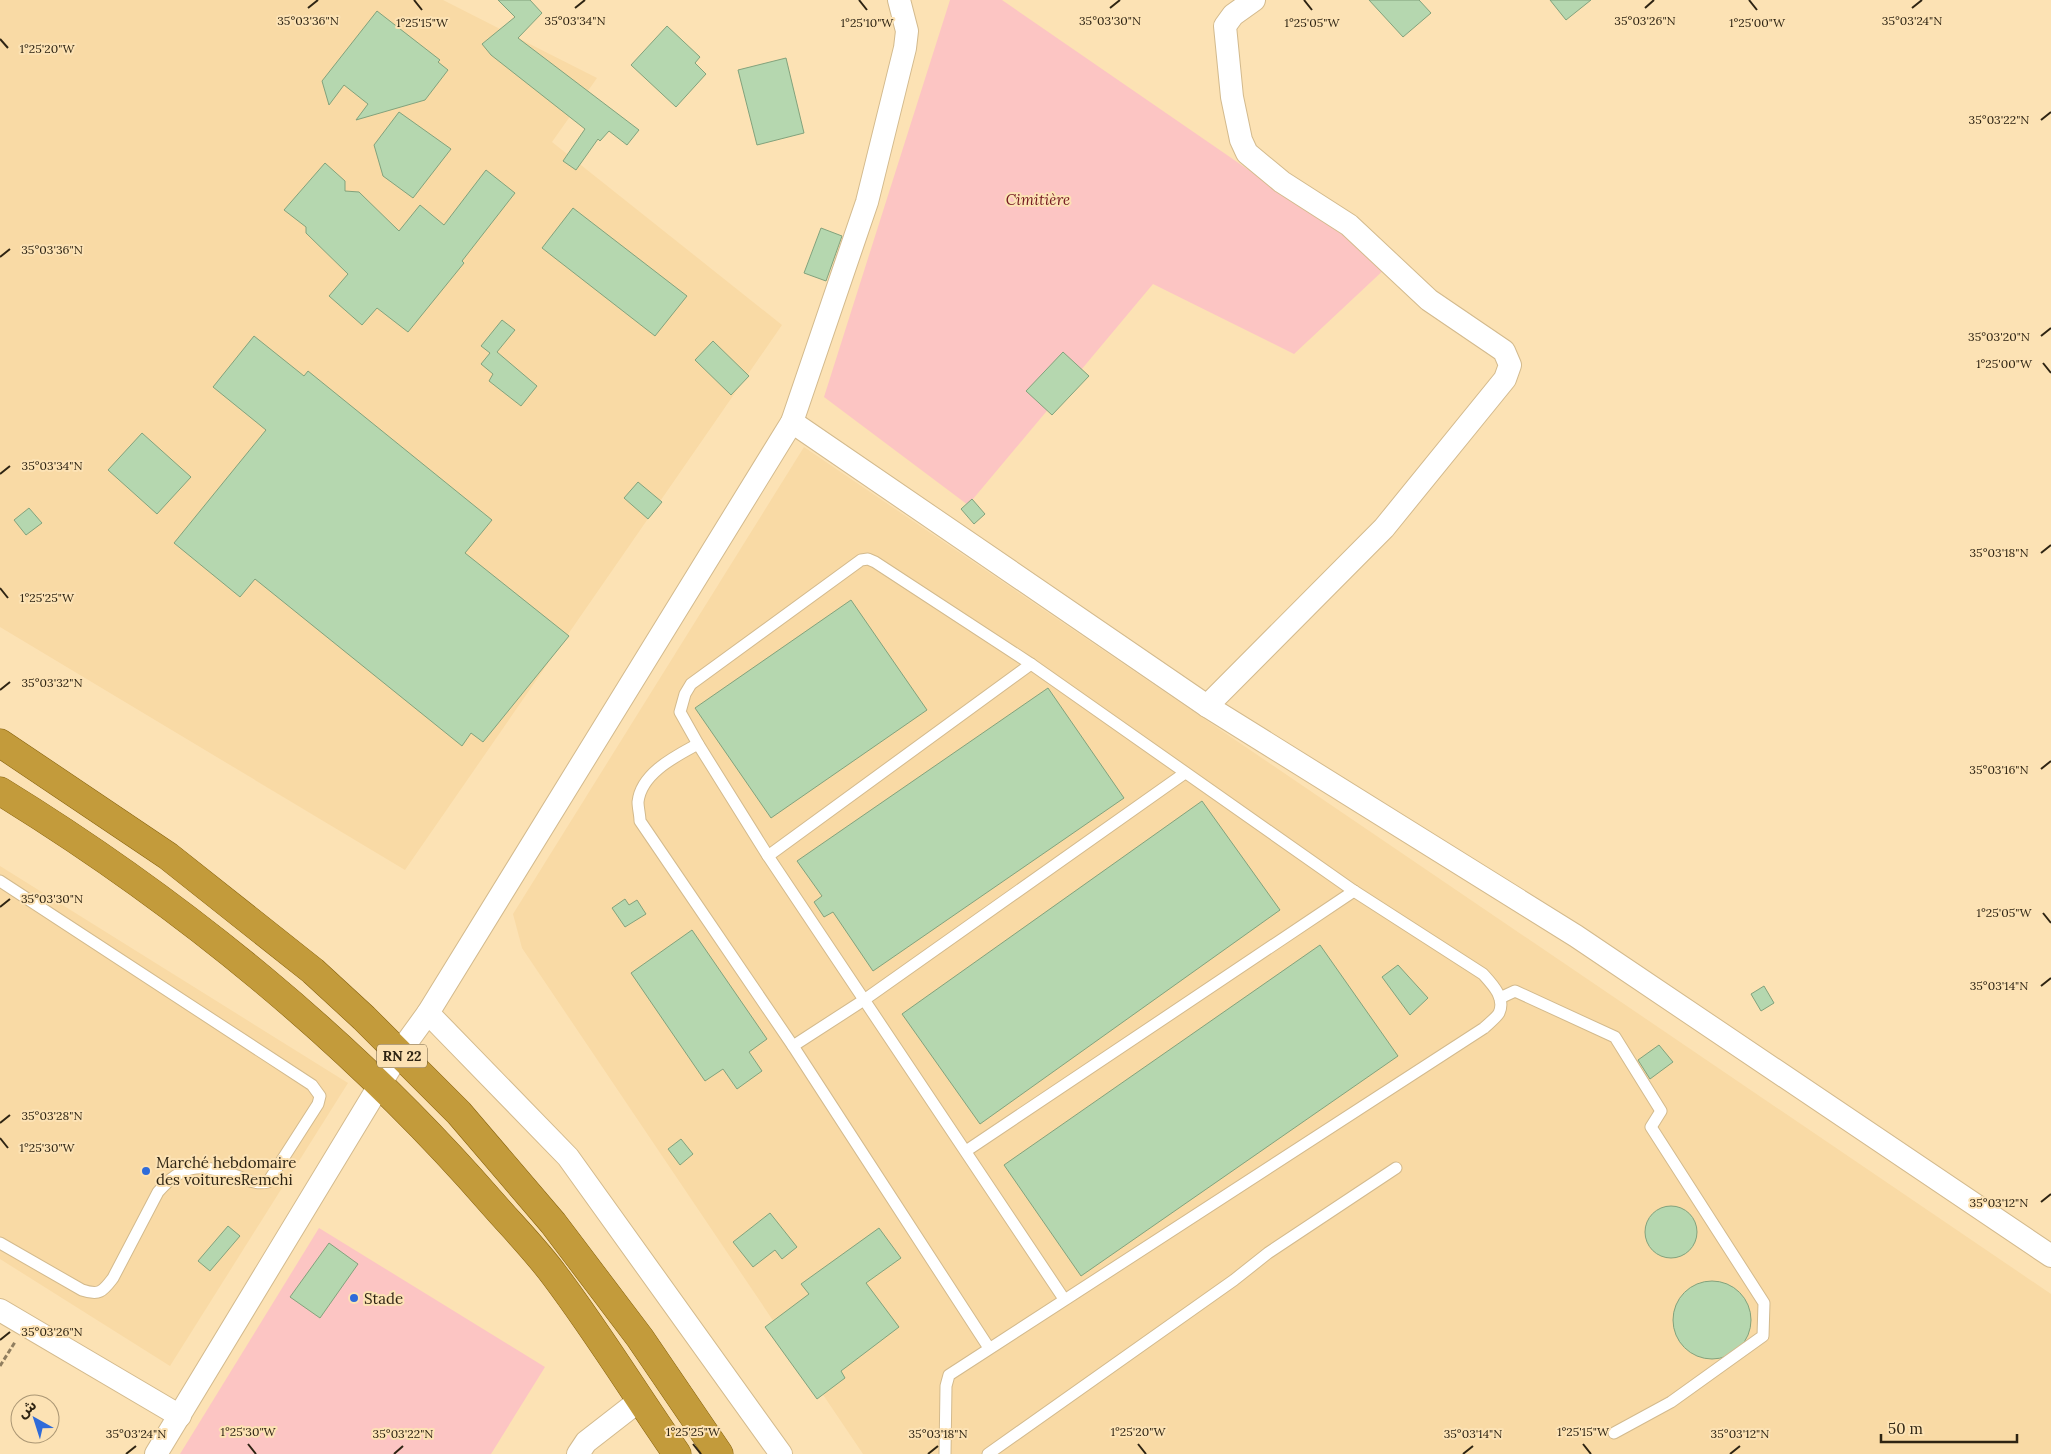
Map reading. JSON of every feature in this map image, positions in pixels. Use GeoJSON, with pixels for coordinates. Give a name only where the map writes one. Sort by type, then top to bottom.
{"type":"FeatureCollection","features":[{"type":"Feature","properties":{"kind":"highway","name":"RN 22"},"geometry":{"type":"LineString","coordinates":[[0,743],[168,856],[314,971],[399,1053],[459,1113],[553,1223],[640,1338],[719,1454]]}},
{"type":"Feature","properties":{"kind":"highway","name":"RN 22"},"geometry":{"type":"LineString","coordinates":[[0,791],[42,817],[157,898],[236,959],[335,1043],[429,1133],[554,1275],[677,1454]]}},
{"type":"Feature","properties":{"kind":"street"},"geometry":{"type":"LineString","coordinates":[[156,1454],[399,1053],[428,1013],[792,422],[867,202],[905,48],[907,32],[898,0]]}},
{"type":"Feature","properties":{"kind":"street"},"geometry":{"type":"LineString","coordinates":[[1207,706],[1384,528],[1505,379],[1510,365],[1504,351],[1429,300],[1349,226],[1282,182],[1247,153],[1241,140],[1232,97],[1225,26],[1233,15],[1254,0]]}},
{"type":"Feature","properties":{"kind":"street"},"geometry":{"type":"LineString","coordinates":[[792,422],[1207,706],[1576,936],[2051,1256]]}},
{"type":"Feature","properties":{"kind":"street"},"geometry":{"type":"LineString","coordinates":[[428,1013],[568,1157],[781,1454]]}},
{"type":"Feature","properties":{"kind":"street"},"geometry":{"type":"LineString","coordinates":[[0,1310],[180,1416]]}},
{"type":"Feature","properties":{"kind":"street"},"geometry":{"type":"LineString","coordinates":[[578,1454],[586,1442],[640,1400]]}},
{"type":"Feature","properties":{"kind":"lane"},"geometry":{"type":"LineString","coordinates":[[945,1454],[946,1386],[950,1375],[1064,1299],[1484,1028],[1499,1013],[1500,998],[1494,986],[1483,974],[1354,891],[1031,664],[875,562],[860,560],[692,684],[685,694],[680,712],[768,856],[1064,1299]]}},
{"type":"Feature","properties":{"kind":"lane"},"geometry":{"type":"LineString","coordinates":[[768,856],[1031,664]]}},
{"type":"Feature","properties":{"kind":"lane"},"geometry":{"type":"LineString","coordinates":[[698,744],[663,762],[647,782],[638,801],[640,821],[793,1046],[990,1348]]}},
{"type":"Feature","properties":{"kind":"lane"},"geometry":{"type":"LineString","coordinates":[[793,1046],[864,1000],[1185,773]]}},
{"type":"Feature","properties":{"kind":"lane"},"geometry":{"type":"LineString","coordinates":[[0,881],[312,1084],[320,1096],[318,1104],[268,1182],[260,1184],[213,1169],[189,1168],[169,1180],[158,1192],[113,1278],[103,1290],[94,1294],[82,1290],[0,1242]]}},
{"type":"Feature","properties":{"kind":"lane"},"geometry":{"type":"LineString","coordinates":[[966,1151],[1354,891]]}},
{"type":"Feature","properties":{"kind":"lane"},"geometry":{"type":"LineString","coordinates":[[1500,998],[1515,991],[1615,1037],[1661,1111],[1651,1127],[1764,1303],[1763,1336],[1671,1402],[1614,1433]]}},
{"type":"Feature","properties":{"kind":"lane"},"geometry":{"type":"LineString","coordinates":[[988,1454],[1234,1280],[1268,1253],[1396,1168]]}},
{"type":"Feature","properties":{"kind":"path"},"geometry":{"type":"LineString","coordinates":[[0,1366],[26,1325]]}},
{"type":"Feature","properties":{"kind":"shaded area"},"geometry":{"type":"Polygon","coordinates":[[[0,0],[443,0],[597,78],[552,142],[782,325],[405,870],[0,627],[0,0]]]}},
{"type":"Feature","properties":{"kind":"shaded area"},"geometry":{"type":"Polygon","coordinates":[[[804,447],[2051,1294],[2051,1454],[863,1454],[522,948],[513,914],[804,447]]]}},
{"type":"Feature","properties":{"kind":"shaded area","name":"Marché hebdomaire des voituresRemchi"},"geometry":{"type":"Polygon","coordinates":[[[0,866],[348,1083],[170,1366],[0,1259],[0,866]]]}},
{"type":"Feature","properties":{"kind":"green space","name":"Cimitière"},"geometry":{"type":"Polygon","coordinates":[[[950,0],[1002,0],[1388,266],[1294,354],[1153,284],[968,505],[824,397],[950,0]]]}},
{"type":"Feature","properties":{"kind":"green space","name":"Stade"},"geometry":{"type":"Polygon","coordinates":[[[319,1228],[545,1367],[491,1454],[180,1454],[319,1228]]]}},
{"type":"Feature","properties":{"kind":"building"},"geometry":{"type":"Polygon","coordinates":[[[498,0],[530,0],[542,13],[518,38],[639,130],[627,145],[609,131],[600,141],[598,139],[576,170],[563,161],[585,129],[491,55],[482,44],[515,17],[498,0]]]}},
{"type":"Feature","properties":{"kind":"building"},"geometry":{"type":"Polygon","coordinates":[[[1369,0],[1419,0],[1431,13],[1403,37],[1369,0]]]}},
{"type":"Feature","properties":{"kind":"building"},"geometry":{"type":"Polygon","coordinates":[[[1550,0],[1591,0],[1566,20],[1550,0]]]}},
{"type":"Feature","properties":{"kind":"building"},"geometry":{"type":"Polygon","coordinates":[[[377,11],[440,60],[438,62],[448,70],[425,100],[356,120],[368,104],[344,85],[329,105],[322,81],[377,11]]]}},
{"type":"Feature","properties":{"kind":"building"},"geometry":{"type":"Polygon","coordinates":[[[667,26],[700,57],[695,63],[706,74],[676,107],[631,65],[667,26]]]}},
{"type":"Feature","properties":{"kind":"building"},"geometry":{"type":"Polygon","coordinates":[[[786,58],[804,133],[757,145],[738,70],[786,58]]]}},
{"type":"Feature","properties":{"kind":"building"},"geometry":{"type":"Polygon","coordinates":[[[399,112],[451,149],[413,198],[383,176],[374,145],[399,112]]]}},
{"type":"Feature","properties":{"kind":"building"},"geometry":{"type":"Polygon","coordinates":[[[325,163],[345,181],[345,191],[359,192],[399,231],[420,205],[444,225],[486,170],[515,193],[462,261],[464,263],[408,332],[377,308],[362,325],[329,296],[348,274],[306,233],[306,227],[284,210],[325,163]]]}},
{"type":"Feature","properties":{"kind":"building"},"geometry":{"type":"Polygon","coordinates":[[[573,208],[687,296],[655,336],[542,248],[573,208]]]}},
{"type":"Feature","properties":{"kind":"building"},"geometry":{"type":"Polygon","coordinates":[[[821,228],[842,236],[826,281],[804,273],[821,228]]]}},
{"type":"Feature","properties":{"kind":"building"},"geometry":{"type":"Polygon","coordinates":[[[502,320],[515,330],[497,352],[537,386],[521,406],[489,381],[493,374],[481,364],[490,353],[481,346],[502,320]]]}},
{"type":"Feature","properties":{"kind":"building"},"geometry":{"type":"Polygon","coordinates":[[[254,336],[304,376],[308,371],[492,520],[465,553],[569,636],[483,742],[471,733],[462,746],[255,579],[240,597],[174,543],[266,430],[213,387],[254,336]]]}},
{"type":"Feature","properties":{"kind":"building"},"geometry":{"type":"Polygon","coordinates":[[[713,341],[749,376],[731,395],[695,360],[713,341]]]}},
{"type":"Feature","properties":{"kind":"building"},"geometry":{"type":"Polygon","coordinates":[[[1063,352],[1089,376],[1052,415],[1026,391],[1063,352]]]}},
{"type":"Feature","properties":{"kind":"building"},"geometry":{"type":"Polygon","coordinates":[[[142,433],[191,477],[157,514],[108,470],[142,433]]]}},
{"type":"Feature","properties":{"kind":"building"},"geometry":{"type":"Polygon","coordinates":[[[638,482],[662,502],[648,519],[624,498],[638,482]]]}},
{"type":"Feature","properties":{"kind":"building"},"geometry":{"type":"Polygon","coordinates":[[[972,499],[985,514],[974,524],[961,509],[972,499]]]}},
{"type":"Feature","properties":{"kind":"building"},"geometry":{"type":"Polygon","coordinates":[[[29,508],[42,523],[26,535],[14,520],[29,508]]]}},
{"type":"Feature","properties":{"kind":"building"},"geometry":{"type":"Polygon","coordinates":[[[851,600],[927,710],[771,818],[695,708],[851,600]]]}},
{"type":"Feature","properties":{"kind":"building"},"geometry":{"type":"Polygon","coordinates":[[[1048,688],[1124,798],[873,971],[833,912],[824,917],[814,902],[822,896],[797,861],[1048,688]]]}},
{"type":"Feature","properties":{"kind":"building"},"geometry":{"type":"Polygon","coordinates":[[[1202,801],[1280,910],[980,1124],[902,1014],[1202,801]]]}},
{"type":"Feature","properties":{"kind":"building"},"geometry":{"type":"Polygon","coordinates":[[[625,899],[629,905],[637,900],[646,914],[625,927],[612,908],[625,899]]]}},
{"type":"Feature","properties":{"kind":"building"},"geometry":{"type":"Polygon","coordinates":[[[692,930],[767,1039],[749,1052],[762,1071],[737,1089],[723,1069],[705,1081],[631,973],[692,930]]]}},
{"type":"Feature","properties":{"kind":"building"},"geometry":{"type":"Polygon","coordinates":[[[1320,945],[1398,1056],[1081,1276],[1004,1165],[1320,945]]]}},
{"type":"Feature","properties":{"kind":"building"},"geometry":{"type":"Polygon","coordinates":[[[1398,965],[1428,998],[1410,1015],[1382,977],[1398,965]]]}},
{"type":"Feature","properties":{"kind":"building"},"geometry":{"type":"Polygon","coordinates":[[[1764,986],[1774,1003],[1761,1011],[1751,994],[1764,986]]]}},
{"type":"Feature","properties":{"kind":"building"},"geometry":{"type":"Polygon","coordinates":[[[1659,1045],[1673,1062],[1650,1079],[1638,1060],[1659,1045]]]}},
{"type":"Feature","properties":{"kind":"building"},"geometry":{"type":"Polygon","coordinates":[[[681,1139],[693,1154],[680,1165],[668,1149],[681,1139]]]}},
{"type":"Feature","properties":{"kind":"building"},"geometry":{"type":"Polygon","coordinates":[[[1666,1206],[1676,1206],[1685,1210],[1693,1218],[1697,1232],[1693,1246],[1685,1254],[1676,1258],[1666,1258],[1657,1254],[1649,1246],[1645,1237],[1645,1227],[1649,1218],[1657,1210],[1666,1206]]]}},
{"type":"Feature","properties":{"kind":"building"},"geometry":{"type":"Polygon","coordinates":[[[770,1213],[797,1247],[782,1259],[775,1250],[753,1267],[733,1242],[770,1213]]]}},
{"type":"Feature","properties":{"kind":"building"},"geometry":{"type":"Polygon","coordinates":[[[228,1226],[240,1236],[210,1271],[198,1261],[228,1226]]]}},
{"type":"Feature","properties":{"kind":"building"},"geometry":{"type":"Polygon","coordinates":[[[879,1228],[901,1258],[866,1283],[899,1327],[841,1371],[845,1378],[817,1399],[765,1327],[809,1294],[801,1284],[879,1228]]]}},
{"type":"Feature","properties":{"kind":"building"},"geometry":{"type":"Polygon","coordinates":[[[329,1243],[358,1264],[320,1318],[290,1297],[329,1243]]]}},
{"type":"Feature","properties":{"kind":"building"},"geometry":{"type":"Polygon","coordinates":[[[1712,1281],[1727,1284],[1739,1293],[1748,1305],[1751,1320],[1748,1335],[1739,1347],[1727,1356],[1712,1359],[1697,1356],[1685,1347],[1676,1335],[1673,1320],[1676,1305],[1685,1293],[1697,1284],[1712,1281]]]}},
{"type":"Feature","properties":{"kind":"place","name":"Marché hebdomaire des voituresRemchi"},"geometry":{"type":"Point","coordinates":[146,1171]}},
{"type":"Feature","properties":{"kind":"place","name":"Stade"},"geometry":{"type":"Point","coordinates":[354,1298]}}]}
